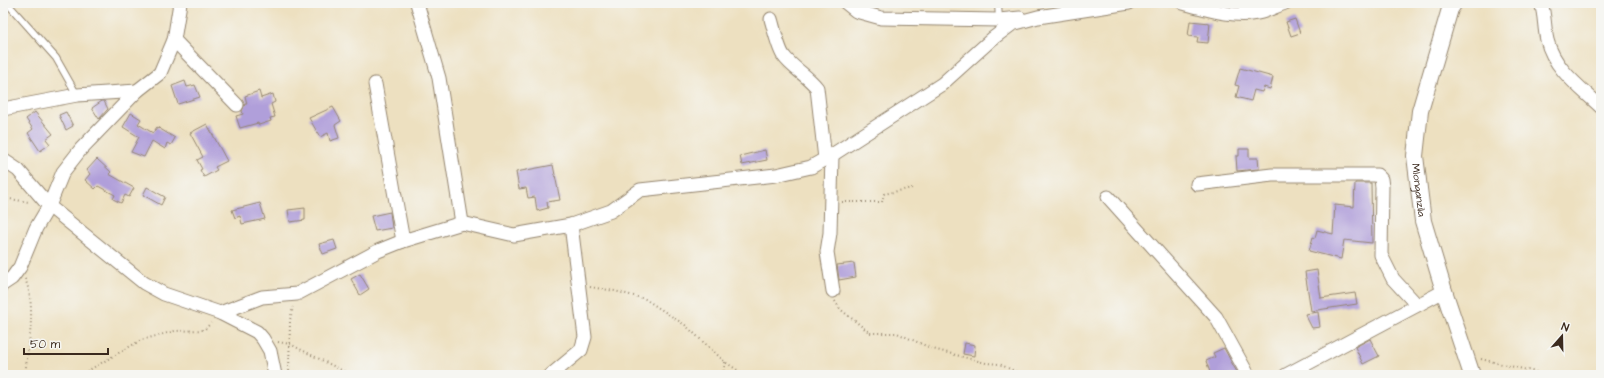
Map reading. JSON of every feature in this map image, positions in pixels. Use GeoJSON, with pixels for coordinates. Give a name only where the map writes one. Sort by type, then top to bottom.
{"type":"FeatureCollection","features":[{"type":"Feature","properties":{"kind":"street"},"geometry":{"type":"LineString","coordinates":[[3,284],[12,278],[20,267],[47,203],[63,172],[81,149],[137,91],[160,72],[174,40],[180,3]]}},
{"type":"Feature","properties":{"kind":"street"},"geometry":{"type":"LineString","coordinates":[[417,3],[439,78],[462,223]]}},
{"type":"Feature","properties":{"kind":"street"},"geometry":{"type":"LineString","coordinates":[[846,3],[856,12],[881,18],[999,20],[1038,17],[1129,3]]}},
{"type":"Feature","properties":{"kind":"street"},"geometry":{"type":"LineString","coordinates":[[1183,3],[1218,12],[1239,14],[1258,13],[1285,3]]}},
{"type":"Feature","properties":{"kind":"street","name":"Mlonganzila"},"geometry":{"type":"LineString","coordinates":[[1454,3],[1450,9],[1420,111],[1415,156],[1423,222],[1472,375]]}},
{"type":"Feature","properties":{"kind":"street"},"geometry":{"type":"LineString","coordinates":[[1541,3],[1544,12],[1546,38],[1551,54],[1559,67],[1601,107]]}},
{"type":"Feature","properties":{"kind":"street"},"geometry":{"type":"LineString","coordinates":[[220,313],[262,297],[297,294],[378,251],[403,240],[462,223],[514,235],[571,224],[611,211],[640,190],[776,175],[811,167],[942,84],[992,39],[1012,24],[1038,17]]}},
{"type":"Feature","properties":{"kind":"street"},"geometry":{"type":"LineString","coordinates":[[771,19],[782,54],[793,66],[811,80],[817,88],[828,157],[831,201],[830,233],[827,252],[833,291]]}},
{"type":"Feature","properties":{"kind":"street"},"geometry":{"type":"LineString","coordinates":[[174,40],[237,105]]}},
{"type":"Feature","properties":{"kind":"street"},"geometry":{"type":"LineString","coordinates":[[375,84],[403,240]]}},
{"type":"Feature","properties":{"kind":"street"},"geometry":{"type":"LineString","coordinates":[[3,109],[77,95],[137,91]]}},
{"type":"Feature","properties":{"kind":"street"},"geometry":{"type":"LineString","coordinates":[[3,160],[18,170],[47,203],[144,283],[164,294],[220,313],[249,328],[263,339],[270,351],[275,375]]}},
{"type":"Feature","properties":{"kind":"street"},"geometry":{"type":"LineString","coordinates":[[1197,184],[1272,175],[1377,175],[1382,179],[1381,255],[1393,279],[1417,305]]}},
{"type":"Feature","properties":{"kind":"street"},"geometry":{"type":"LineString","coordinates":[[1108,197],[1216,317],[1248,375]]}},
{"type":"Feature","properties":{"kind":"street"},"geometry":{"type":"LineString","coordinates":[[551,375],[581,350],[585,337],[571,224]]}},
{"type":"Feature","properties":{"kind":"street"},"geometry":{"type":"LineString","coordinates":[[1286,375],[1444,291]]}},
{"type":"Feature","properties":{"kind":"lane"},"geometry":{"type":"LineString","coordinates":[[7,3],[56,58],[77,95]]}},
{"type":"Feature","properties":{"kind":"lane"},"geometry":{"type":"LineString","coordinates":[[998,3],[999,20]]}},
{"type":"Feature","properties":{"kind":"path"},"geometry":{"type":"LineString","coordinates":[[831,201],[882,202],[884,194],[912,188]]}},
{"type":"Feature","properties":{"kind":"path"},"geometry":{"type":"LineString","coordinates":[[3,198],[47,203]]}},
{"type":"Feature","properties":{"kind":"path"},"geometry":{"type":"LineString","coordinates":[[20,267],[29,288],[31,316],[25,375]]}},
{"type":"Feature","properties":{"kind":"path"},"geometry":{"type":"LineString","coordinates":[[578,285],[615,291],[645,299],[685,325],[725,362],[745,375]]}},
{"type":"Feature","properties":{"kind":"path"},"geometry":{"type":"LineString","coordinates":[[833,291],[835,301],[840,309],[870,333],[897,333],[933,349],[986,364],[999,364],[1021,375]]}},
{"type":"Feature","properties":{"kind":"path"},"geometry":{"type":"LineString","coordinates":[[289,375],[290,320],[297,294]]}},
{"type":"Feature","properties":{"kind":"path"},"geometry":{"type":"LineString","coordinates":[[72,375],[82,374],[141,340],[175,331],[204,330],[220,313]]}},
{"type":"Feature","properties":{"kind":"path"},"geometry":{"type":"LineString","coordinates":[[263,339],[290,344],[351,375]]}},
{"type":"Feature","properties":{"kind":"path"},"geometry":{"type":"LineString","coordinates":[[1466,355],[1548,375]]}},
{"type":"Feature","properties":{"kind":"path"},"geometry":{"type":"LineString","coordinates":[[723,375],[725,362]]}},
{"type":"Feature","properties":{"kind":"building"},"geometry":{"type":"Polygon","coordinates":[[[1295,19],[1300,33],[1291,36],[1286,22],[1295,19]]]}},
{"type":"Feature","properties":{"kind":"building"},"geometry":{"type":"Polygon","coordinates":[[[1190,21],[1210,23],[1208,43],[1197,42],[1198,37],[1188,36],[1190,21]]]}},
{"type":"Feature","properties":{"kind":"building"},"geometry":{"type":"Polygon","coordinates":[[[1240,68],[1273,77],[1270,89],[1264,87],[1262,92],[1254,90],[1251,101],[1236,97],[1239,86],[1235,85],[1240,68]]]}},
{"type":"Feature","properties":{"kind":"building"},"geometry":{"type":"Polygon","coordinates":[[[185,81],[187,87],[195,85],[200,97],[178,104],[172,86],[185,81]]]}},
{"type":"Feature","properties":{"kind":"building"},"geometry":{"type":"Polygon","coordinates":[[[259,91],[261,98],[273,94],[275,102],[271,104],[275,117],[270,118],[271,121],[259,125],[258,123],[240,128],[236,116],[243,114],[242,111],[245,104],[247,104],[245,96],[259,91]]]}},
{"type":"Feature","properties":{"kind":"building"},"geometry":{"type":"Polygon","coordinates":[[[104,101],[108,109],[99,119],[92,108],[104,101]]]}},
{"type":"Feature","properties":{"kind":"building"},"geometry":{"type":"Polygon","coordinates":[[[333,107],[341,121],[335,125],[339,138],[330,141],[328,133],[320,137],[309,118],[333,107]]]}},
{"type":"Feature","properties":{"kind":"building"},"geometry":{"type":"Polygon","coordinates":[[[35,112],[53,134],[46,139],[50,144],[40,151],[28,133],[33,129],[26,119],[35,112]]]}},
{"type":"Feature","properties":{"kind":"building"},"geometry":{"type":"Polygon","coordinates":[[[66,112],[73,126],[66,130],[59,115],[66,112]]]}},
{"type":"Feature","properties":{"kind":"building"},"geometry":{"type":"Polygon","coordinates":[[[131,113],[141,119],[138,124],[153,133],[157,127],[175,138],[171,145],[167,143],[165,149],[152,141],[144,157],[131,152],[139,137],[123,127],[131,113]]]}},
{"type":"Feature","properties":{"kind":"building"},"geometry":{"type":"Polygon","coordinates":[[[207,124],[227,161],[215,167],[217,170],[204,177],[197,160],[203,157],[190,133],[207,124]]]}},
{"type":"Feature","properties":{"kind":"building"},"geometry":{"type":"Polygon","coordinates":[[[1239,149],[1249,149],[1249,158],[1258,158],[1259,169],[1237,171],[1236,156],[1239,156],[1239,149]]]}},
{"type":"Feature","properties":{"kind":"building"},"geometry":{"type":"Polygon","coordinates":[[[765,150],[767,160],[742,165],[740,156],[765,150]]]}},
{"type":"Feature","properties":{"kind":"building"},"geometry":{"type":"Polygon","coordinates":[[[97,159],[111,172],[109,174],[134,188],[129,197],[125,195],[121,203],[113,199],[115,195],[98,186],[95,189],[85,180],[90,174],[87,170],[97,159]]]}},
{"type":"Feature","properties":{"kind":"building"},"geometry":{"type":"Polygon","coordinates":[[[553,165],[560,200],[547,202],[548,208],[537,211],[535,197],[528,198],[526,188],[519,189],[516,172],[553,165]]]}},
{"type":"Feature","properties":{"kind":"building"},"geometry":{"type":"Polygon","coordinates":[[[1355,183],[1371,183],[1372,243],[1344,240],[1341,259],[1309,251],[1313,237],[1315,238],[1317,230],[1333,234],[1335,205],[1354,207],[1355,183]]]}},
{"type":"Feature","properties":{"kind":"building"},"geometry":{"type":"Polygon","coordinates":[[[147,187],[165,197],[161,205],[143,195],[147,187]]]}},
{"type":"Feature","properties":{"kind":"building"},"geometry":{"type":"Polygon","coordinates":[[[260,203],[265,219],[242,224],[240,216],[235,218],[232,210],[260,203]]]}},
{"type":"Feature","properties":{"kind":"building"},"geometry":{"type":"Polygon","coordinates":[[[305,208],[305,220],[290,222],[288,210],[305,208]]]}},
{"type":"Feature","properties":{"kind":"building"},"geometry":{"type":"Polygon","coordinates":[[[390,212],[392,228],[375,231],[371,216],[390,212]]]}},
{"type":"Feature","properties":{"kind":"building"},"geometry":{"type":"Polygon","coordinates":[[[334,240],[337,249],[323,254],[319,244],[334,240]]]}},
{"type":"Feature","properties":{"kind":"building"},"geometry":{"type":"Polygon","coordinates":[[[854,263],[856,277],[839,280],[837,265],[854,263]]]}},
{"type":"Feature","properties":{"kind":"building"},"geometry":{"type":"Polygon","coordinates":[[[1317,270],[1321,298],[1355,293],[1357,304],[1311,311],[1305,272],[1317,270]]]}},
{"type":"Feature","properties":{"kind":"building"},"geometry":{"type":"Polygon","coordinates":[[[360,274],[369,289],[360,295],[351,279],[360,274]]]}},
{"type":"Feature","properties":{"kind":"building"},"geometry":{"type":"Polygon","coordinates":[[[1318,312],[1320,327],[1312,328],[1305,314],[1318,312]]]}},
{"type":"Feature","properties":{"kind":"building"},"geometry":{"type":"Polygon","coordinates":[[[1370,339],[1379,356],[1363,364],[1355,347],[1370,339]]]}},
{"type":"Feature","properties":{"kind":"building"},"geometry":{"type":"Polygon","coordinates":[[[965,343],[975,345],[974,356],[963,354],[965,343]]]}},
{"type":"Feature","properties":{"kind":"building"},"geometry":{"type":"Polygon","coordinates":[[[1224,348],[1239,375],[1211,375],[1206,361],[1215,357],[1213,353],[1224,348]]]}}]}
